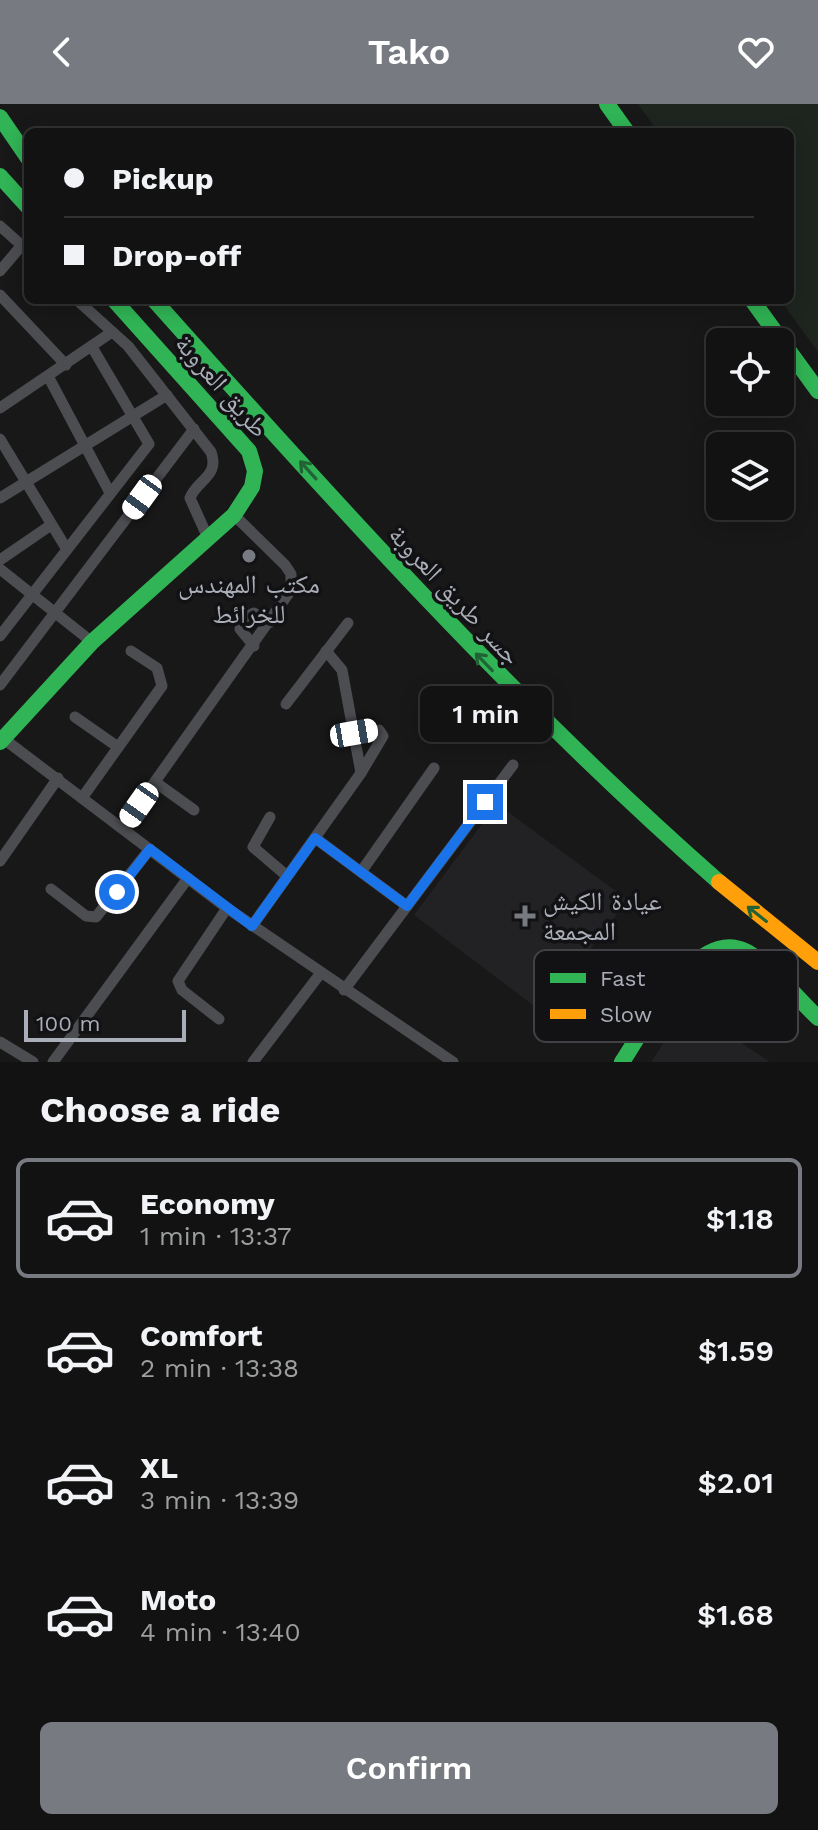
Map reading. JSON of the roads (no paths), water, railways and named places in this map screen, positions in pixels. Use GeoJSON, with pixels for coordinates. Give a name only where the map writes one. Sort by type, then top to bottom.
{"type":"FeatureCollection","features":[{"type":"Feature","properties":{"kind":"main road"},"geometry":{"type":"LineString","coordinates":[[607,104],[624,128]]}},
{"type":"Feature","properties":{"kind":"main road"},"geometry":{"type":"LineString","coordinates":[[0,117],[24,152]]}},
{"type":"Feature","properties":{"kind":"main road"},"geometry":{"type":"LineString","coordinates":[[0,176],[24,203]]}},
{"type":"Feature","properties":{"kind":"main road","name":"طريق العروبة"},"geometry":{"type":"LineString","coordinates":[[118,304],[242,441],[255,471],[245,502],[234,515]]}},
{"type":"Feature","properties":{"kind":"main road","name":"جسر طريق العروبة"},"geometry":{"type":"LineString","coordinates":[[158,304],[419,593],[543,723],[669,841],[818,962]]}},
{"type":"Feature","properties":{"kind":"main road"},"geometry":{"type":"LineString","coordinates":[[755,304],[818,391]]}},
{"type":"Feature","properties":{"kind":"main road"},"geometry":{"type":"LineString","coordinates":[[1,738],[92,642],[234,515]]}},
{"type":"Feature","properties":{"kind":"main road"},"geometry":{"type":"LineString","coordinates":[[711,950],[737,947],[744,950]]}},
{"type":"Feature","properties":{"kind":"main road"},"geometry":{"type":"LineString","coordinates":[[798,999],[818,1018]]}},
{"type":"Feature","properties":{"kind":"main road"},"geometry":{"type":"LineString","coordinates":[[622,1062],[636,1042]]}},
{"type":"Feature","properties":{"kind":"street"},"geometry":{"type":"LineString","coordinates":[[0,226],[24,247]]}},
{"type":"Feature","properties":{"kind":"street"},"geometry":{"type":"LineString","coordinates":[[0,271],[24,249]]}},
{"type":"Feature","properties":{"kind":"street"},"geometry":{"type":"LineString","coordinates":[[0,295],[66,365]]}},
{"type":"Feature","properties":{"kind":"street"},"geometry":{"type":"LineString","coordinates":[[81,304],[128,346],[194,429],[214,463],[212,472],[190,498],[208,538]]}},
{"type":"Feature","properties":{"kind":"street"},"geometry":{"type":"LineString","coordinates":[[0,408],[112,332]]}},
{"type":"Feature","properties":{"kind":"street"},"geometry":{"type":"LineString","coordinates":[[0,636],[109,491],[149,444],[92,347]]}},
{"type":"Feature","properties":{"kind":"street"},"geometry":{"type":"LineString","coordinates":[[48,376],[109,491]]}},
{"type":"Feature","properties":{"kind":"street"},"geometry":{"type":"LineString","coordinates":[[0,498],[84,443],[167,395]]}},
{"type":"Feature","properties":{"kind":"street"},"geometry":{"type":"LineString","coordinates":[[0,685],[194,429]]}},
{"type":"Feature","properties":{"kind":"street"},"geometry":{"type":"LineString","coordinates":[[0,439],[66,548]]}},
{"type":"Feature","properties":{"kind":"street"},"geometry":{"type":"LineString","coordinates":[[122,828],[289,594],[291,574],[234,515]]}},
{"type":"Feature","properties":{"kind":"street"},"geometry":{"type":"LineString","coordinates":[[0,560],[51,525]]}},
{"type":"Feature","properties":{"kind":"street"},"geometry":{"type":"LineString","coordinates":[[0,569],[92,642]]}},
{"type":"Feature","properties":{"kind":"street"},"geometry":{"type":"LineString","coordinates":[[254,646],[240,629],[243,618],[254,613],[271,622]]}},
{"type":"Feature","properties":{"kind":"street"},"geometry":{"type":"LineString","coordinates":[[286,704],[348,623]]}},
{"type":"Feature","properties":{"kind":"street"},"geometry":{"type":"LineString","coordinates":[[82,798],[163,680],[157,668],[131,651]]}},
{"type":"Feature","properties":{"kind":"street"},"geometry":{"type":"LineString","coordinates":[[326,651],[342,670],[361,773]]}},
{"type":"Feature","properties":{"kind":"street"},"geometry":{"type":"LineString","coordinates":[[75,717],[118,747]]}},
{"type":"Feature","properties":{"kind":"street"},"geometry":{"type":"LineString","coordinates":[[252,926],[361,773],[383,736],[379,730],[354,733]]}},
{"type":"Feature","properties":{"kind":"street"},"geometry":{"type":"LineString","coordinates":[[1,738],[252,926],[453,1062]]}},
{"type":"Feature","properties":{"kind":"street"},"geometry":{"type":"LineString","coordinates":[[344,990],[513,765]]}},
{"type":"Feature","properties":{"kind":"street"},"geometry":{"type":"LineString","coordinates":[[361,872],[434,768]]}},
{"type":"Feature","properties":{"kind":"street"},"geometry":{"type":"LineString","coordinates":[[0,861],[58,778]]}},
{"type":"Feature","properties":{"kind":"street"},"geometry":{"type":"LineString","coordinates":[[155,782],[194,810]]}},
{"type":"Feature","properties":{"kind":"street"},"geometry":{"type":"LineString","coordinates":[[270,817],[253,847],[287,876]]}},
{"type":"Feature","properties":{"kind":"street"},"geometry":{"type":"LineString","coordinates":[[315,838],[407,906]]}},
{"type":"Feature","properties":{"kind":"street"},"geometry":{"type":"LineString","coordinates":[[51,889],[86,916],[96,917],[150,849]]}},
{"type":"Feature","properties":{"kind":"street"},"geometry":{"type":"LineString","coordinates":[[53,1062],[188,878]]}},
{"type":"Feature","properties":{"kind":"street"},"geometry":{"type":"LineString","coordinates":[[219,1019],[182,990],[178,981],[227,908]]}},
{"type":"Feature","properties":{"kind":"street"},"geometry":{"type":"LineString","coordinates":[[253,1062],[320,974]]}},
{"type":"Feature","properties":{"kind":"street"},"geometry":{"type":"LineString","coordinates":[[0,1042],[33,1062]]}},
{"type":"Feature","properties":{"kind":"place","name":"مكتب المهندس للخرائط"},"geometry":{"type":"Point","coordinates":[249,556]}},
{"type":"Feature","properties":{"kind":"place","name":"عيادة الكيش المجمعة"},"geometry":{"type":"Point","coordinates":[525,916]}}]}
